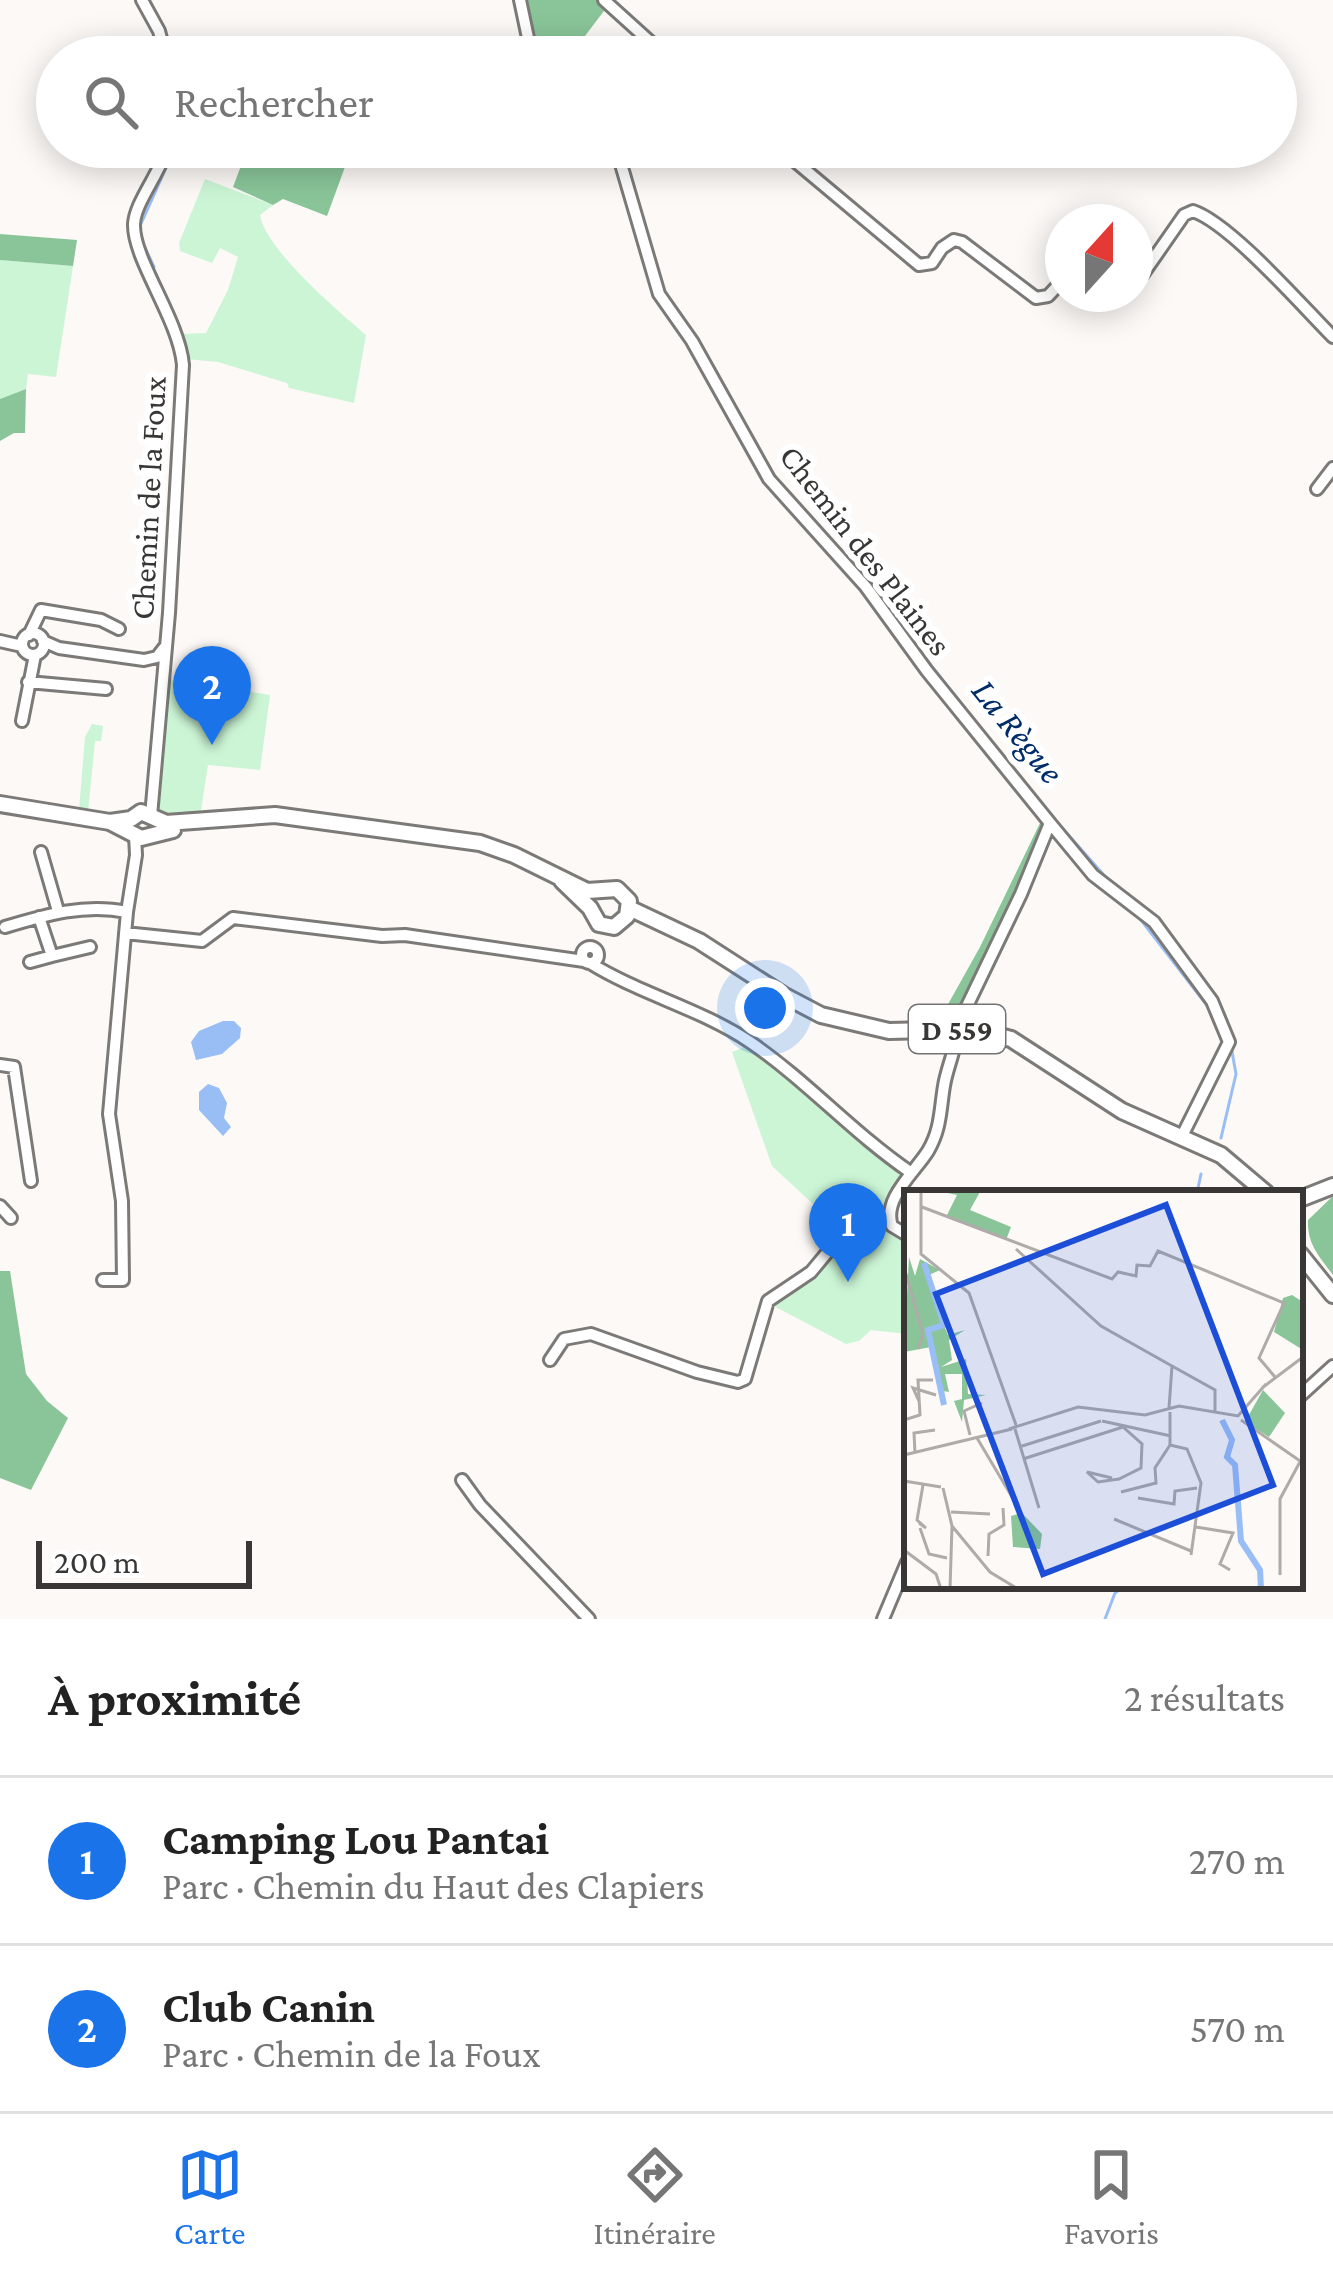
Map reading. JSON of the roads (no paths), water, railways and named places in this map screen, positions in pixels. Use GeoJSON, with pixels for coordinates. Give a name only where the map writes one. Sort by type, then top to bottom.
{"type":"FeatureCollection","features":[{"type":"Feature","properties":{"kind":"main road"},"geometry":{"type":"LineString","coordinates":[[0,804],[143,826],[256,819],[316,822],[480,843],[562,881],[596,892],[617,889],[626,896],[627,914],[597,918]]}},
{"type":"Feature","properties":{"kind":"main road"},"geometry":{"type":"LineString","coordinates":[[562,881],[597,918]]}},
{"type":"Feature","properties":{"kind":"main road"},"geometry":{"type":"LineString","coordinates":[[596,892],[597,918]]}},
{"type":"Feature","properties":{"kind":"main road","name":"D 559"},"geometry":{"type":"LineString","coordinates":[[627,914],[699,941],[820,1015],[889,1030],[984,1030],[1011,1039],[1099,1097],[1221,1155],[1262,1190]]}},
{"type":"Feature","properties":{"kind":"main road","name":"D 559"},"geometry":{"type":"LineString","coordinates":[[1241,1172],[1251,1190]]}},
{"type":"Feature","properties":{"kind":"main road"},"geometry":{"type":"LineString","coordinates":[[1307,1197],[1333,1186]]}},
{"type":"Feature","properties":{"kind":"main road"},"geometry":{"type":"LineString","coordinates":[[1303,1246],[1333,1282]]}},
{"type":"Feature","properties":{"kind":"main road"},"geometry":{"type":"LineString","coordinates":[[1303,1258],[1333,1294]]}},
{"type":"Feature","properties":{"kind":"street"},"geometry":{"type":"LineString","coordinates":[[142,0],[160,36]]}},
{"type":"Feature","properties":{"kind":"street"},"geometry":{"type":"LineString","coordinates":[[520,0],[528,36]]}},
{"type":"Feature","properties":{"kind":"street"},"geometry":{"type":"LineString","coordinates":[[604,0],[644,36]]}},
{"type":"Feature","properties":{"kind":"street","name":"Chemin de la Foux"},"geometry":{"type":"LineString","coordinates":[[104,1280],[123,1280],[122,1201],[109,1114],[127,912],[151,796],[183,365],[178,335],[140,249],[134,220],[162,168]]}},
{"type":"Feature","properties":{"kind":"street","name":"Chemin des Plaines"},"geometry":{"type":"LineString","coordinates":[[622,168],[659,294],[692,341],[774,485],[866,587],[927,671],[1093,874],[1154,922],[1212,1001],[1229,1042],[1182,1136]]}},
{"type":"Feature","properties":{"kind":"street"},"geometry":{"type":"LineString","coordinates":[[803,168],[919,265],[932,263],[947,243],[962,242],[1036,298],[1045,296]]}},
{"type":"Feature","properties":{"kind":"street"},"geometry":{"type":"LineString","coordinates":[[1153,260],[1184,215],[1193,211],[1205,215],[1333,337]]}},
{"type":"Feature","properties":{"kind":"street"},"geometry":{"type":"LineString","coordinates":[[1317,489],[1333,468]]}},
{"type":"Feature","properties":{"kind":"street"},"geometry":{"type":"LineString","coordinates":[[22,721],[41,610],[108,622],[119,629]]}},
{"type":"Feature","properties":{"kind":"street"},"geometry":{"type":"LineString","coordinates":[[3,642],[160,660]]}},
{"type":"Feature","properties":{"kind":"street"},"geometry":{"type":"LineString","coordinates":[[28,682],[106,689]]}},
{"type":"Feature","properties":{"kind":"street"},"geometry":{"type":"LineString","coordinates":[[956,1029],[1050,823]]}},
{"type":"Feature","properties":{"kind":"street"},"geometry":{"type":"LineString","coordinates":[[41,852],[58,911]]}},
{"type":"Feature","properties":{"kind":"street"},"geometry":{"type":"LineString","coordinates":[[4,927],[58,911],[127,912]]}},
{"type":"Feature","properties":{"kind":"street"},"geometry":{"type":"LineString","coordinates":[[39,916],[52,956]]}},
{"type":"Feature","properties":{"kind":"street"},"geometry":{"type":"LineString","coordinates":[[125,933],[202,941],[233,918],[587,956],[604,971],[744,1038],[802,1082],[866,1142],[910,1172]]}},
{"type":"Feature","properties":{"kind":"street"},"geometry":{"type":"LineString","coordinates":[[587,956],[597,918]]}},
{"type":"Feature","properties":{"kind":"street"},"geometry":{"type":"LineString","coordinates":[[30,962],[90,947]]}},
{"type":"Feature","properties":{"kind":"street"},"geometry":{"type":"LineString","coordinates":[[550,1360],[564,1339],[591,1334],[697,1372],[738,1382],[745,1379],[769,1301],[811,1272],[845,1231],[872,1225],[889,1214],[910,1172],[928,1152],[943,1116],[944,1087],[954,1048]]}},
{"type":"Feature","properties":{"kind":"street"},"geometry":{"type":"LineString","coordinates":[[0,1065],[14,1067],[31,1181]]}},
{"type":"Feature","properties":{"kind":"street"},"geometry":{"type":"LineString","coordinates":[[0,1207],[10,1218]]}},
{"type":"Feature","properties":{"kind":"street"},"geometry":{"type":"LineString","coordinates":[[889,1214],[892,1226],[904,1233]]}},
{"type":"Feature","properties":{"kind":"street"},"geometry":{"type":"LineString","coordinates":[[1303,1393],[1333,1366]]}},
{"type":"Feature","properties":{"kind":"street"},"geometry":{"type":"LineString","coordinates":[[462,1480],[589,1619]]}},
{"type":"Feature","properties":{"kind":"street"},"geometry":{"type":"LineString","coordinates":[[883,1619],[904,1569]]}},
{"type":"Feature","properties":{"kind":"water"},"geometry":{"type":"Polygon","coordinates":[[[234,1021],[241,1028],[240,1038],[222,1054],[196,1060],[191,1042],[199,1031],[234,1021]]]}},
{"type":"Feature","properties":{"kind":"water"},"geometry":{"type":"Polygon","coordinates":[[[208,1084],[219,1088],[227,1103],[224,1118],[231,1127],[223,1136],[199,1110],[199,1092],[208,1084]]]}},
{"type":"Feature","properties":{"kind":"waterway"},"geometry":{"type":"LineString","coordinates":[[164,30],[166,36]]}},
{"type":"Feature","properties":{"kind":"waterway"},"geometry":{"type":"LineString","coordinates":[[140,226],[166,168]]}},
{"type":"Feature","properties":{"kind":"waterway"},"geometry":{"type":"LineString","coordinates":[[128,226],[130,242]]}},
{"type":"Feature","properties":{"kind":"waterway"},"geometry":{"type":"LineString","coordinates":[[142,241],[154,267]]}},
{"type":"Feature","properties":{"kind":"waterway"},"geometry":{"type":"LineString","coordinates":[[156,274],[169,304]]}},
{"type":"Feature","properties":{"kind":"waterway","name":"La Règue"},"geometry":{"type":"LineString","coordinates":[[914,644],[1009,764]]}},
{"type":"Feature","properties":{"kind":"waterway"},"geometry":{"type":"LineString","coordinates":[[148,784],[151,748]]}},
{"type":"Feature","properties":{"kind":"waterway","name":"La Règue"},"geometry":{"type":"LineString","coordinates":[[1041,804],[1110,882]]}},
{"type":"Feature","properties":{"kind":"waterway","name":"La Règue"},"geometry":{"type":"LineString","coordinates":[[1138,916],[1209,1008]]}},
{"type":"Feature","properties":{"kind":"waterway","name":"La Règue"},"geometry":{"type":"LineString","coordinates":[[1221,1138],[1236,1074],[1231,1046]]}},
{"type":"Feature","properties":{"kind":"waterway","name":"La Règue"},"geometry":{"type":"LineString","coordinates":[[1198,1190],[1201,1174]]}},
{"type":"Feature","properties":{"kind":"waterway","name":"La Règue"},"geometry":{"type":"LineString","coordinates":[[1105,1619],[1121,1589]]}},
{"type":"Feature","properties":{"kind":"place","name":"Club Canin"},"geometry":{"type":"Point","coordinates":[212,745]}},
{"type":"Feature","properties":{"kind":"place","name":"Camping Lou Pantai"},"geometry":{"type":"Point","coordinates":[848,1282]}}]}
